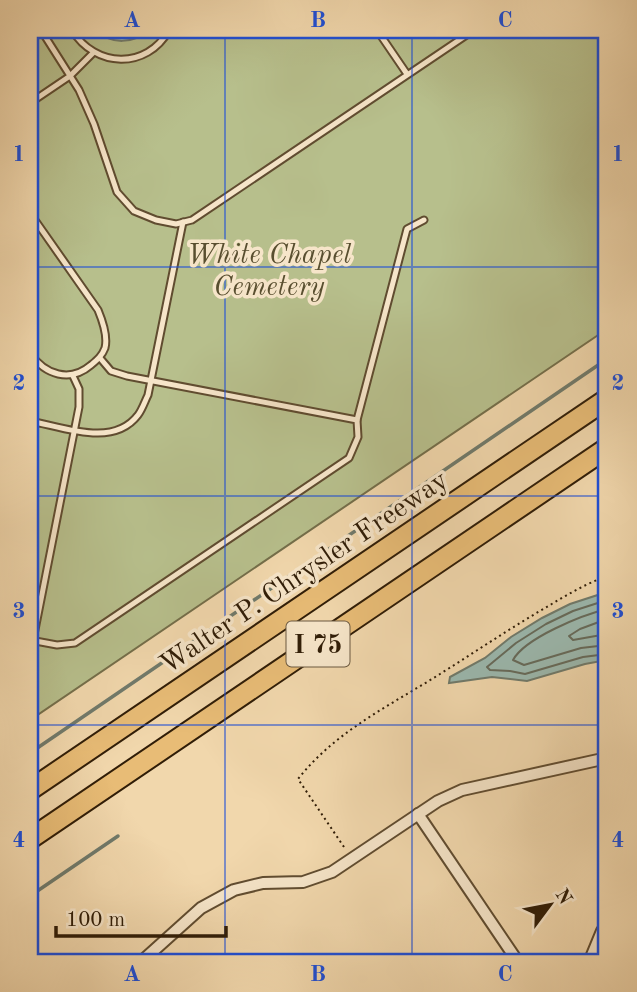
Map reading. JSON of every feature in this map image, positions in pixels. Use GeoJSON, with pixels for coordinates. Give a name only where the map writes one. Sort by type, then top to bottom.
{"type":"FeatureCollection","features":[{"type":"Feature","properties":{"kind":"highway","name":"Walter P. Chrysler Freeway"},"geometry":{"type":"LineString","coordinates":[[30,790],[607,399]]}},
{"type":"Feature","properties":{"kind":"highway","name":"I 75"},"geometry":{"type":"LineString","coordinates":[[30,839],[607,448]]}},
{"type":"Feature","properties":{"kind":"street"},"geometry":{"type":"LineString","coordinates":[[141,962],[190,917],[222,895],[250,885],[303,882],[332,872],[438,800],[462,790],[607,758]]}},
{"type":"Feature","properties":{"kind":"street"},"geometry":{"type":"LineString","coordinates":[[418,814],[518,962]]}},
{"type":"Feature","properties":{"kind":"street"},"geometry":{"type":"LineString","coordinates":[[589,961],[602,931],[607,926]]}},
{"type":"Feature","properties":{"kind":"street"},"geometry":{"type":"LineString","coordinates":[[589,961],[607,955]]}},
{"type":"Feature","properties":{"kind":"lane"},"geometry":{"type":"LineString","coordinates":[[30,37],[41,30],[79,90],[94,124],[117,192],[134,211],[176,224],[192,220],[474,30]]}},
{"type":"Feature","properties":{"kind":"lane"},"geometry":{"type":"LineString","coordinates":[[72,30],[93,52],[111,60],[138,57],[158,45],[169,30]]}},
{"type":"Feature","properties":{"kind":"lane"},"geometry":{"type":"LineString","coordinates":[[377,30],[407,74]]}},
{"type":"Feature","properties":{"kind":"lane"},"geometry":{"type":"LineString","coordinates":[[30,103],[70,76],[93,52]]}},
{"type":"Feature","properties":{"kind":"lane"},"geometry":{"type":"LineString","coordinates":[[30,213],[98,310],[105,327],[106,346],[100,358],[73,376],[49,372],[36,362],[30,353]]}},
{"type":"Feature","properties":{"kind":"lane"},"geometry":{"type":"LineString","coordinates":[[73,376],[79,389],[79,407],[31,640],[57,645],[75,643],[349,458],[358,437],[357,420],[407,229],[424,220]]}},
{"type":"Feature","properties":{"kind":"lane"},"geometry":{"type":"LineString","coordinates":[[30,421],[100,434],[120,429],[138,416],[148,395],[183,222]]}},
{"type":"Feature","properties":{"kind":"lane"},"geometry":{"type":"LineString","coordinates":[[100,358],[111,371],[127,376],[357,420]]}},
{"type":"Feature","properties":{"kind":"path"},"geometry":{"type":"LineString","coordinates":[[344,847],[298,779],[315,758],[361,721],[570,593],[607,576]]}},
{"type":"Feature","properties":{"kind":"green space","name":"White Chapel Cemetery"},"geometry":{"type":"Polygon","coordinates":[[[30,30],[607,30],[607,329],[30,720],[30,30]]]}},
{"type":"Feature","properties":{"kind":"water"},"geometry":{"type":"Polygon","coordinates":[[[96,30],[148,30],[136,38],[122,41],[108,38],[96,30]]]}},
{"type":"Feature","properties":{"kind":"water"},"geometry":{"type":"Polygon","coordinates":[[[607,592],[607,660],[527,681],[492,677],[449,683],[450,677],[485,658],[511,637],[542,618],[570,604],[607,592]]]}},
{"type":"Feature","properties":{"kind":"waterway"},"geometry":{"type":"LineString","coordinates":[[30,753],[607,359]]}},
{"type":"Feature","properties":{"kind":"waterway"},"geometry":{"type":"LineString","coordinates":[[30,896],[118,836]]}}]}
